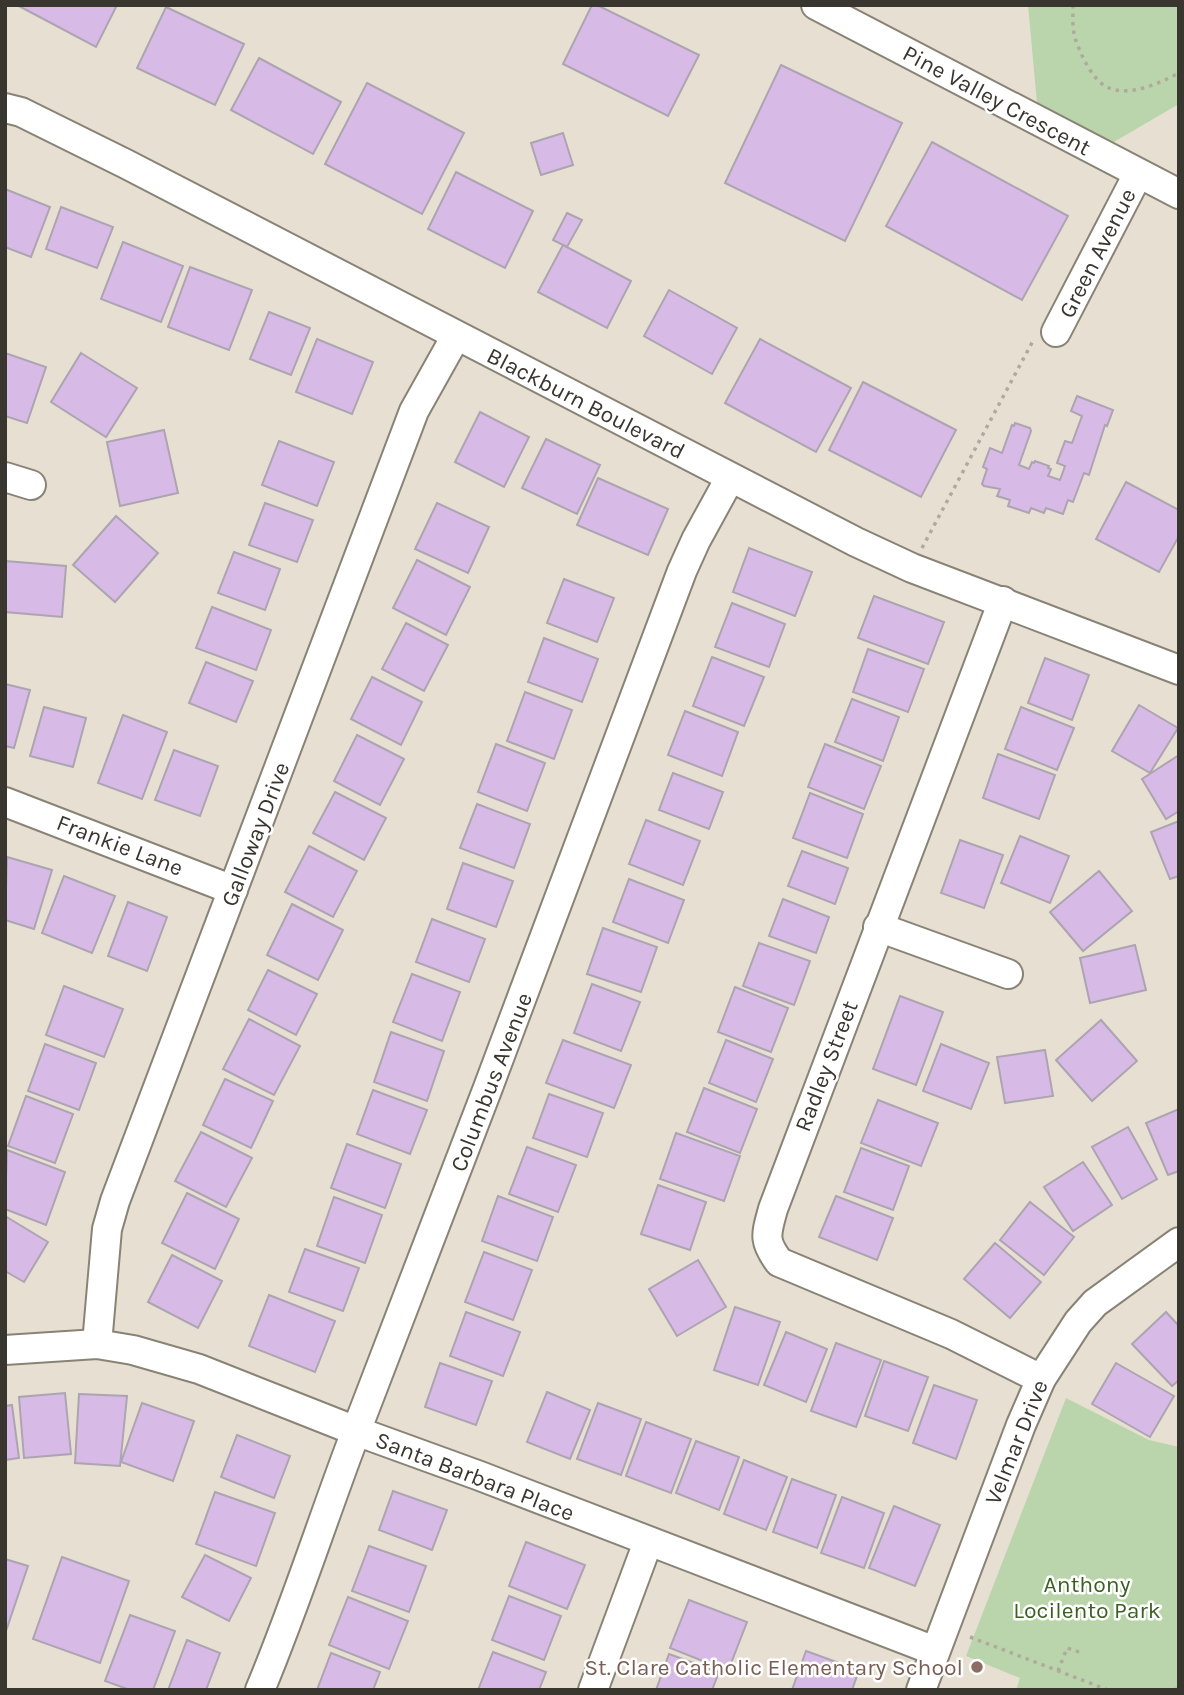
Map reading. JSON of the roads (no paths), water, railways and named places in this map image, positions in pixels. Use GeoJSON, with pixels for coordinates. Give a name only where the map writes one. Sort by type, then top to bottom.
{"type":"FeatureCollection","features":[{"type":"Feature","properties":{"kind":"street","name":"Pine Valley Crescent"},"geometry":{"type":"LineString","coordinates":[[816,5],[1179,194]]}},
{"type":"Feature","properties":{"kind":"street","name":"Blackburn Boulevard"},"geometry":{"type":"LineString","coordinates":[[5,108],[21,112],[126,164],[730,478],[891,558],[1179,670]]}},
{"type":"Feature","properties":{"kind":"street","name":"Green Avenue"},"geometry":{"type":"LineString","coordinates":[[1046,335],[1138,174]]}},
{"type":"Feature","properties":{"kind":"street","name":"Galloway Drive"},"geometry":{"type":"LineString","coordinates":[[97,1344],[107,1229],[115,1202],[414,411],[456,336]]}},
{"type":"Feature","properties":{"kind":"street","name":"Columbus Avenue"},"geometry":{"type":"LineString","coordinates":[[260,1690],[288,1622],[356,1431],[455,1178],[682,571],[730,478]]}},
{"type":"Feature","properties":{"kind":"street","name":"Radley Street"},"geometry":{"type":"LineString","coordinates":[[1003,601],[878,927],[765,1237],[768,1247],[779,1262],[951,1334],[1041,1379]]}},
{"type":"Feature","properties":{"kind":"street","name":"Frankie Lane"},"geometry":{"type":"LineString","coordinates":[[5,802],[233,890]]}},
{"type":"Feature","properties":{"kind":"street"},"geometry":{"type":"LineString","coordinates":[[878,927],[1008,974]]}},
{"type":"Feature","properties":{"kind":"street","name":"Velmar Drive"},"geometry":{"type":"LineString","coordinates":[[921,1690],[1041,1379],[1078,1322],[1095,1303],[1179,1241]]}},
{"type":"Feature","properties":{"kind":"street","name":"Santa Barbara Place"},"geometry":{"type":"LineString","coordinates":[[5,1350],[97,1344],[133,1350],[199,1369],[935,1651]]}},
{"type":"Feature","properties":{"kind":"street"},"geometry":{"type":"LineString","coordinates":[[593,1690],[648,1542]]}},
{"type":"Feature","properties":{"kind":"place","name":"St. Clare Catholic Elementary School"},"geometry":{"type":"Point","coordinates":[977,1667]}},
{"type":"Feature","properties":{"kind":"park label","name":"Anthony Locilento Park"},"geometry":{"type":"Point","coordinates":[1087,1597]}}]}
